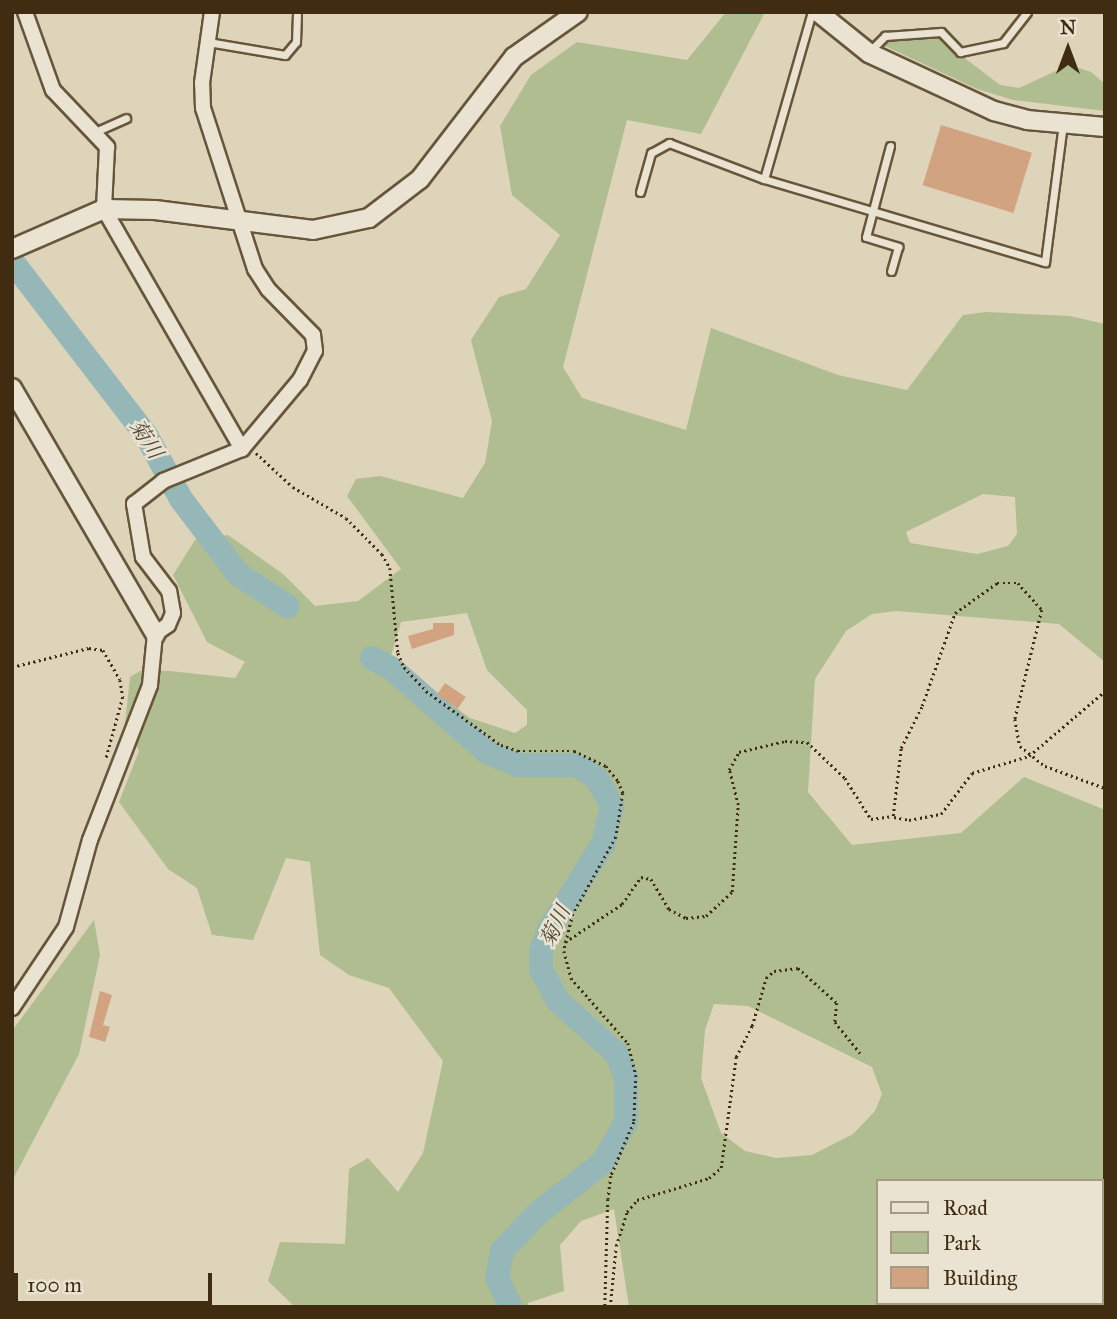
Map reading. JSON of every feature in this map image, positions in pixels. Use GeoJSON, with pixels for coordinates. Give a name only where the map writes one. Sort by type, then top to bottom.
{"type":"FeatureCollection","features":[{"type":"Feature","properties":{"kind":"street"},"geometry":{"type":"LineString","coordinates":[[26,12],[53,90],[95,132],[109,157],[104,209],[245,447]]}},
{"type":"Feature","properties":{"kind":"street"},"geometry":{"type":"LineString","coordinates":[[155,634],[172,619],[174,599],[143,557],[134,504],[170,479],[245,447],[300,380],[316,345],[313,335],[268,289],[255,269],[243,221],[204,108],[212,12]]}},
{"type":"Feature","properties":{"kind":"street"},"geometry":{"type":"LineString","coordinates":[[20,245],[104,209],[155,210],[334,229],[383,210],[420,179],[514,57],[578,12]]}},
{"type":"Feature","properties":{"kind":"street"},"geometry":{"type":"LineString","coordinates":[[818,12],[869,53],[994,111],[1063,124],[1105,127]]}},
{"type":"Feature","properties":{"kind":"street"},"geometry":{"type":"LineString","coordinates":[[12,388],[155,634],[150,685],[90,840],[66,927],[12,1008]]}},
{"type":"Feature","properties":{"kind":"lane"},"geometry":{"type":"LineString","coordinates":[[208,42],[285,55],[296,42],[297,12]]}},
{"type":"Feature","properties":{"kind":"lane"},"geometry":{"type":"LineString","coordinates":[[764,179],[813,12]]}},
{"type":"Feature","properties":{"kind":"lane"},"geometry":{"type":"LineString","coordinates":[[869,53],[885,36],[941,32],[960,52],[1003,43],[1027,12]]}},
{"type":"Feature","properties":{"kind":"lane"},"geometry":{"type":"LineString","coordinates":[[95,132],[126,118]]}},
{"type":"Feature","properties":{"kind":"lane"},"geometry":{"type":"LineString","coordinates":[[640,192],[651,153],[669,144],[764,179],[1045,262],[1063,124]]}},
{"type":"Feature","properties":{"kind":"lane"},"geometry":{"type":"LineString","coordinates":[[890,146],[866,237],[898,247],[891,271]]}},
{"type":"Feature","properties":{"kind":"path"},"geometry":{"type":"LineString","coordinates":[[245,447],[293,488],[346,518],[382,554],[390,568],[398,653],[404,667],[426,691],[501,745],[518,751],[574,751],[606,766],[618,780],[622,793],[616,837],[573,914],[565,942],[571,978],[628,1043],[636,1075],[634,1122],[611,1176],[605,1307]]}},
{"type":"Feature","properties":{"kind":"path"},"geometry":{"type":"LineString","coordinates":[[893,816],[901,748],[922,706],[955,612],[986,589],[1007,581],[1032,594],[1042,610],[1015,719],[1015,734],[1029,757],[1105,788]]}},
{"type":"Feature","properties":{"kind":"path"},"geometry":{"type":"LineString","coordinates":[[12,667],[89,648],[103,650],[120,680],[123,697],[104,764]]}},
{"type":"Feature","properties":{"kind":"path"},"geometry":{"type":"LineString","coordinates":[[565,942],[622,904],[641,877],[651,878],[669,909],[686,918],[706,916],[732,892],[738,805],[729,770],[739,752],[785,741],[807,742],[845,778],[871,819],[893,816],[909,820],[940,814],[972,773],[1029,757],[1105,691]]}},
{"type":"Feature","properties":{"kind":"path"},"geometry":{"type":"LineString","coordinates":[[610,1307],[616,1246],[627,1212],[637,1200],[709,1178],[721,1168],[736,1057],[752,1026],[766,978],[774,971],[798,968],[837,1003],[835,1022],[860,1053]]}},
{"type":"Feature","properties":{"kind":"green space"},"geometry":{"type":"Polygon","coordinates":[[[726,12],[765,12],[701,134],[627,120],[563,367],[582,398],[686,430],[711,328],[838,375],[907,390],[963,315],[986,312],[1070,316],[1105,324],[1105,662],[1059,624],[896,611],[872,614],[846,631],[815,679],[808,792],[852,845],[961,833],[1024,777],[1105,810],[1105,1307],[629,1307],[614,1209],[581,1221],[560,1245],[564,1291],[528,1303],[528,1307],[295,1307],[268,1281],[280,1242],[345,1244],[349,1169],[368,1158],[398,1192],[423,1153],[443,1061],[389,988],[349,975],[320,955],[310,862],[286,858],[253,940],[212,935],[197,888],[168,869],[119,802],[139,751],[125,724],[130,677],[140,671],[170,671],[235,678],[245,662],[207,642],[173,575],[195,540],[228,535],[283,574],[315,606],[358,601],[401,569],[347,496],[356,479],[380,476],[463,498],[485,463],[492,421],[471,340],[499,297],[526,289],[560,235],[512,195],[500,126],[531,75],[577,42],[687,60],[726,12]],[[983,494],[906,532],[910,543],[977,554],[1008,546],[1017,534],[1015,497],[983,494]],[[467,613],[401,622],[390,659],[470,718],[515,733],[527,725],[527,710],[487,670],[467,613]],[[714,1004],[705,1030],[701,1078],[721,1133],[745,1151],[776,1158],[812,1155],[853,1134],[875,1111],[882,1094],[872,1067],[748,1006],[714,1004]]]}},
{"type":"Feature","properties":{"kind":"green space"},"geometry":{"type":"Polygon","coordinates":[[[936,36],[1000,85],[1019,88],[1069,65],[1091,72],[1105,84],[1105,111],[1013,100],[977,89],[872,40],[936,36]]]}},
{"type":"Feature","properties":{"kind":"green space"},"geometry":{"type":"Polygon","coordinates":[[[94,920],[100,955],[79,1054],[12,1181],[12,1031],[94,920]]]}},
{"type":"Feature","properties":{"kind":"building"},"geometry":{"type":"Polygon","coordinates":[[[941,125],[1032,153],[1013,213],[923,185],[941,125]]]}},
{"type":"Feature","properties":{"kind":"building"},"geometry":{"type":"Polygon","coordinates":[[[433,623],[454,623],[454,635],[412,649],[408,636],[433,629],[433,623]]]}},
{"type":"Feature","properties":{"kind":"building"},"geometry":{"type":"Polygon","coordinates":[[[445,683],[466,697],[458,709],[437,695],[445,683]]]}},
{"type":"Feature","properties":{"kind":"building"},"geometry":{"type":"Polygon","coordinates":[[[100,991],[112,995],[103,1025],[110,1027],[105,1042],[89,1037],[100,991]]]}},
{"type":"Feature","properties":{"kind":"waterway","name":"菊川"},"geometry":{"type":"LineString","coordinates":[[12,261],[146,435],[181,499],[238,574],[287,606]]}},
{"type":"Feature","properties":{"kind":"waterway","name":"菊川"},"geometry":{"type":"LineString","coordinates":[[372,658],[391,668],[487,752],[517,765],[574,765],[598,780],[612,806],[603,844],[549,930],[541,951],[541,970],[559,1002],[616,1053],[626,1077],[626,1122],[603,1162],[537,1214],[502,1251],[497,1278],[511,1307]]}}]}
